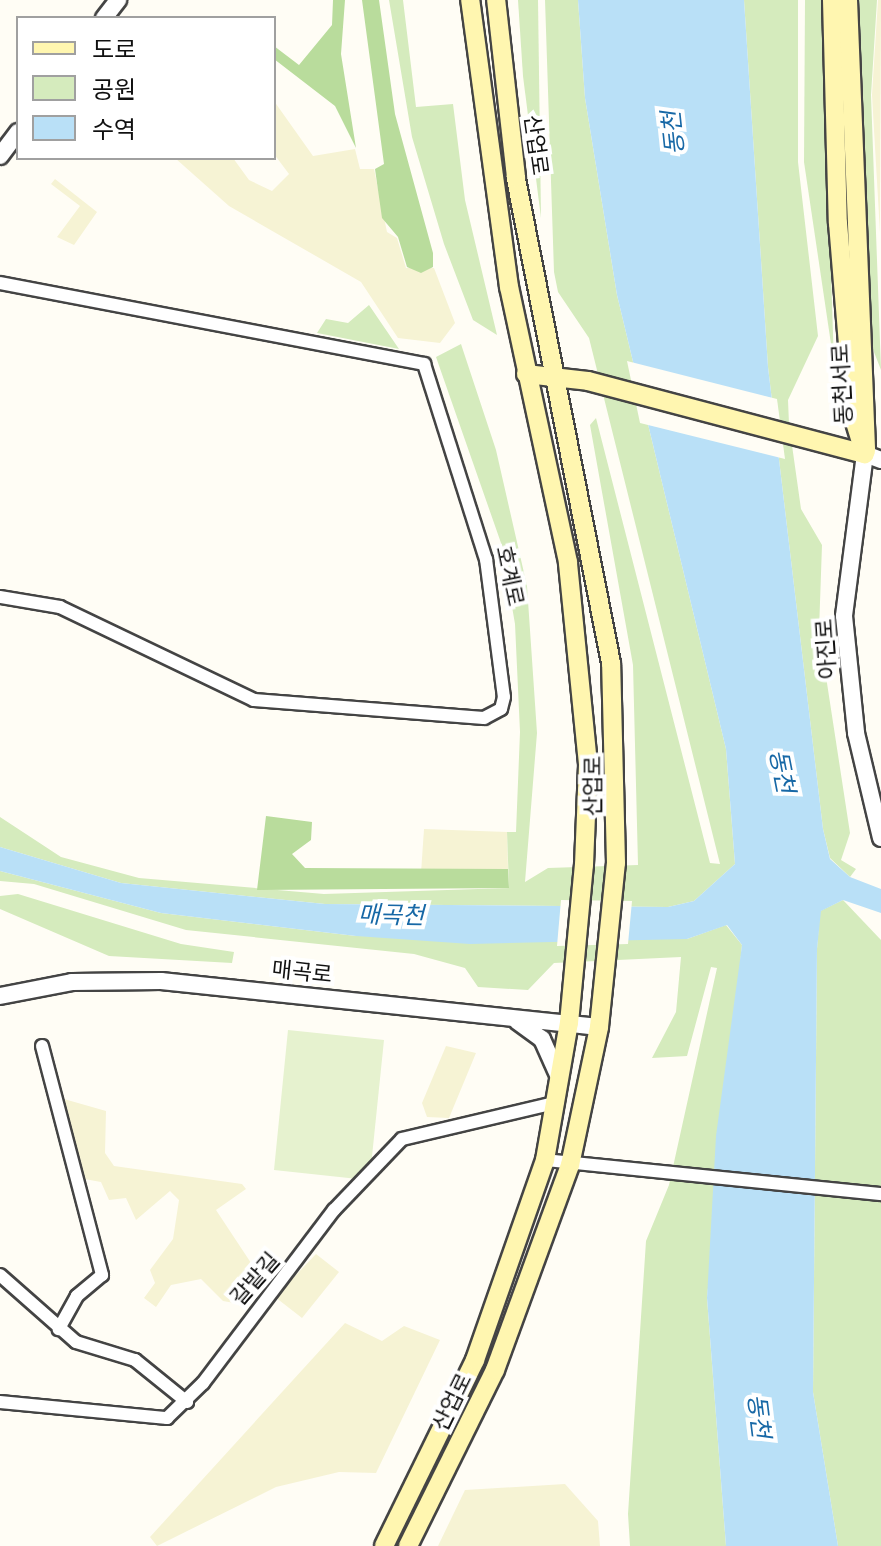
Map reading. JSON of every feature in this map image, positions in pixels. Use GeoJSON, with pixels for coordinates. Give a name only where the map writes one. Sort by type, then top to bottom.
{"type":"FeatureCollection","features":[{"type":"Feature","properties":{"kind":"main road","name":"산업로"},"geometry":{"type":"LineString","coordinates":[[384,1546],[475,1360],[545,1160],[558,1102],[569,1023],[584,865],[588,764],[568,562],[526,374],[470,0]]}},
{"type":"Feature","properties":{"kind":"main road","name":"산업로"},"geometry":{"type":"LineString","coordinates":[[408,1546],[495,1370],[570,1165],[599,1027],[616,863],[611,663],[516,177],[496,0]]}},
{"type":"Feature","properties":{"kind":"main road","name":"동천서로"},"geometry":{"type":"LineString","coordinates":[[832,0],[838,223],[854,419],[873,457]]}},
{"type":"Feature","properties":{"kind":"main road","name":"동천서로"},"geometry":{"type":"LineString","coordinates":[[848,0],[847,103],[873,457]]}},
{"type":"Feature","properties":{"kind":"main road"},"geometry":{"type":"LineString","coordinates":[[526,374],[578,379],[818,437],[873,457]]}},
{"type":"Feature","properties":{"kind":"street"},"geometry":{"type":"LineString","coordinates":[[0,156],[16,135]]}},
{"type":"Feature","properties":{"kind":"street","name":"호계로"},"geometry":{"type":"LineString","coordinates":[[0,283],[424,364],[486,559],[504,697],[501,709],[484,718],[254,700],[60,607],[0,597]]}},
{"type":"Feature","properties":{"kind":"street","name":"아진로"},"geometry":{"type":"LineString","coordinates":[[873,457],[845,629],[870,815],[881,838]]}},
{"type":"Feature","properties":{"kind":"street","name":"매곡로"},"geometry":{"type":"LineString","coordinates":[[0,996],[129,979],[599,1027]]}},
{"type":"Feature","properties":{"kind":"street"},"geometry":{"type":"LineString","coordinates":[[508,1017],[542,1039],[561,1082]]}},
{"type":"Feature","properties":{"kind":"street"},"geometry":{"type":"LineString","coordinates":[[42,1046],[102,1275],[77,1296],[59,1329]]}},
{"type":"Feature","properties":{"kind":"street","name":"갈밭길"},"geometry":{"type":"LineString","coordinates":[[187,1402],[334,1210],[402,1139],[558,1102]]}},
{"type":"Feature","properties":{"kind":"street"},"geometry":{"type":"LineString","coordinates":[[545,1160],[570,1165],[881,1194]]}},
{"type":"Feature","properties":{"kind":"street"},"geometry":{"type":"LineString","coordinates":[[0,1275],[59,1329],[84,1346],[135,1360],[187,1402],[167,1418],[0,1402]]}},
{"type":"Feature","properties":{"kind":"shaded area"},"geometry":{"type":"Polygon","coordinates":[[[878,0],[881,0],[880,233],[872,95],[878,0]]]}},
{"type":"Feature","properties":{"kind":"shaded area"},"geometry":{"type":"Polygon","coordinates":[[[276,104],[313,156],[355,149],[360,169],[374,169],[387,232],[397,238],[406,268],[434,268],[455,323],[440,343],[398,338],[361,282],[229,206],[177,160],[234,160],[249,180],[272,191],[289,174],[276,157],[276,104]]]}},
{"type":"Feature","properties":{"kind":"shaded area"},"geometry":{"type":"Polygon","coordinates":[[[55,179],[97,212],[74,245],[57,237],[80,206],[51,184],[55,179]]]}},
{"type":"Feature","properties":{"kind":"shaded area"},"geometry":{"type":"Polygon","coordinates":[[[424,829],[507,832],[508,869],[421,873],[424,829]]]}},
{"type":"Feature","properties":{"kind":"shaded area"},"geometry":{"type":"Polygon","coordinates":[[[446,1046],[476,1053],[449,1118],[427,1117],[422,1103],[446,1046]]]}},
{"type":"Feature","properties":{"kind":"shaded area"},"geometry":{"type":"Polygon","coordinates":[[[64,1099],[106,1111],[105,1153],[114,1166],[242,1184],[246,1189],[216,1210],[267,1287],[240,1304],[223,1301],[201,1279],[171,1285],[156,1307],[144,1298],[155,1283],[150,1270],[173,1239],[179,1200],[170,1191],[136,1220],[126,1198],[109,1200],[101,1182],[79,1178],[64,1099]]]}},
{"type":"Feature","properties":{"kind":"shaded area"},"geometry":{"type":"Polygon","coordinates":[[[316,1254],[339,1272],[302,1318],[275,1297],[316,1254]]]}},
{"type":"Feature","properties":{"kind":"shaded area"},"geometry":{"type":"Polygon","coordinates":[[[345,1323],[382,1341],[404,1326],[440,1340],[376,1473],[339,1472],[276,1487],[157,1546],[150,1537],[345,1323]]]}},
{"type":"Feature","properties":{"kind":"shaded area"},"geometry":{"type":"Polygon","coordinates":[[[565,1484],[598,1521],[600,1546],[438,1546],[465,1490],[565,1484]]]}},
{"type":"Feature","properties":{"kind":"green space"},"geometry":{"type":"Polygon","coordinates":[[[333,0],[345,0],[341,54],[356,148],[335,106],[276,61],[276,48],[299,65],[332,25],[333,0]]]}},
{"type":"Feature","properties":{"kind":"green space"},"geometry":{"type":"Polygon","coordinates":[[[362,0],[379,0],[395,114],[433,253],[433,267],[421,273],[407,267],[398,237],[382,218],[375,169],[384,164],[362,0]]]}},
{"type":"Feature","properties":{"kind":"green space"},"geometry":{"type":"Polygon","coordinates":[[[389,0],[403,0],[416,107],[453,104],[465,200],[497,335],[473,320],[444,244],[412,137],[389,0]]]}},
{"type":"Feature","properties":{"kind":"green space"},"geometry":{"type":"Polygon","coordinates":[[[518,0],[538,0],[541,218],[523,76],[518,0]]]}},
{"type":"Feature","properties":{"kind":"green space"},"geometry":{"type":"Polygon","coordinates":[[[545,0],[578,0],[585,98],[617,295],[726,749],[735,864],[694,901],[668,907],[325,904],[121,883],[0,847],[0,817],[61,857],[139,878],[324,894],[509,888],[507,832],[516,832],[520,732],[515,624],[501,543],[436,357],[461,344],[496,450],[527,586],[537,733],[525,882],[548,868],[638,865],[633,665],[590,425],[596,418],[710,863],[720,864],[589,338],[558,292],[554,272],[545,0]]]}},
{"type":"Feature","properties":{"kind":"green space"},"geometry":{"type":"Polygon","coordinates":[[[744,0],[798,0],[798,162],[818,336],[788,400],[789,424],[801,509],[822,545],[819,631],[850,833],[841,860],[856,869],[850,877],[830,858],[823,829],[768,367],[744,0]]]}},
{"type":"Feature","properties":{"kind":"green space"},"geometry":{"type":"Polygon","coordinates":[[[805,0],[822,0],[834,364],[804,162],[805,0]]]}},
{"type":"Feature","properties":{"kind":"green space"},"geometry":{"type":"Polygon","coordinates":[[[859,0],[877,0],[871,95],[881,370],[872,347],[859,0]]]}},
{"type":"Feature","properties":{"kind":"green space"},"geometry":{"type":"Polygon","coordinates":[[[369,305],[399,349],[317,333],[326,319],[348,323],[369,305]]]}},
{"type":"Feature","properties":{"kind":"green space"},"geometry":{"type":"Polygon","coordinates":[[[266,816],[312,822],[311,840],[292,854],[305,868],[508,869],[509,888],[257,890],[266,816]]]}},
{"type":"Feature","properties":{"kind":"green space"},"geometry":{"type":"Polygon","coordinates":[[[0,871],[161,913],[356,936],[687,939],[726,925],[742,945],[707,1298],[726,1546],[630,1546],[628,1514],[646,1241],[669,1185],[717,968],[711,967],[687,1056],[652,1058],[676,1012],[681,957],[554,963],[528,990],[478,987],[465,968],[414,954],[186,930],[34,884],[0,881],[0,871]]]}},
{"type":"Feature","properties":{"kind":"green space"},"geometry":{"type":"Polygon","coordinates":[[[18,894],[181,944],[234,952],[232,963],[109,956],[0,909],[0,896],[18,894]]]}},
{"type":"Feature","properties":{"kind":"green space"},"geometry":{"type":"Polygon","coordinates":[[[843,900],[881,940],[881,1546],[838,1546],[813,1392],[817,949],[820,911],[843,900]]]}},
{"type":"Feature","properties":{"kind":"green space"},"geometry":{"type":"Polygon","coordinates":[[[288,1030],[384,1040],[371,1166],[358,1179],[274,1170],[288,1030]]]}},
{"type":"Feature","properties":{"kind":"water"},"geometry":{"type":"Polygon","coordinates":[[[578,0],[744,0],[768,367],[823,829],[830,859],[850,877],[881,889],[881,913],[843,900],[821,911],[817,949],[813,1392],[838,1546],[726,1546],[707,1298],[716,1136],[742,945],[727,925],[687,939],[470,944],[356,936],[161,913],[0,871],[0,847],[121,883],[325,904],[668,907],[694,901],[735,864],[726,749],[617,295],[585,98],[578,0]]]}},
{"type":"Feature","properties":{"kind":"pier"},"geometry":{"type":"Polygon","coordinates":[[[627,361],[777,399],[785,459],[640,423],[627,361]]]}},
{"type":"Feature","properties":{"kind":"pier"},"geometry":{"type":"Polygon","coordinates":[[[561,900],[632,901],[628,944],[557,946],[561,900]]]}},
{"type":"Feature","properties":{"kind":"water label","name":"동천"},"geometry":{"type":"Point","coordinates":[673,133]}},
{"type":"Feature","properties":{"kind":"water label","name":"동천"},"geometry":{"type":"Point","coordinates":[782,771]}},
{"type":"Feature","properties":{"kind":"water label","name":"매곡천"},"geometry":{"type":"Point","coordinates":[391,915]}},
{"type":"Feature","properties":{"kind":"water label","name":"동천"},"geometry":{"type":"Point","coordinates":[759,1416]}}]}
